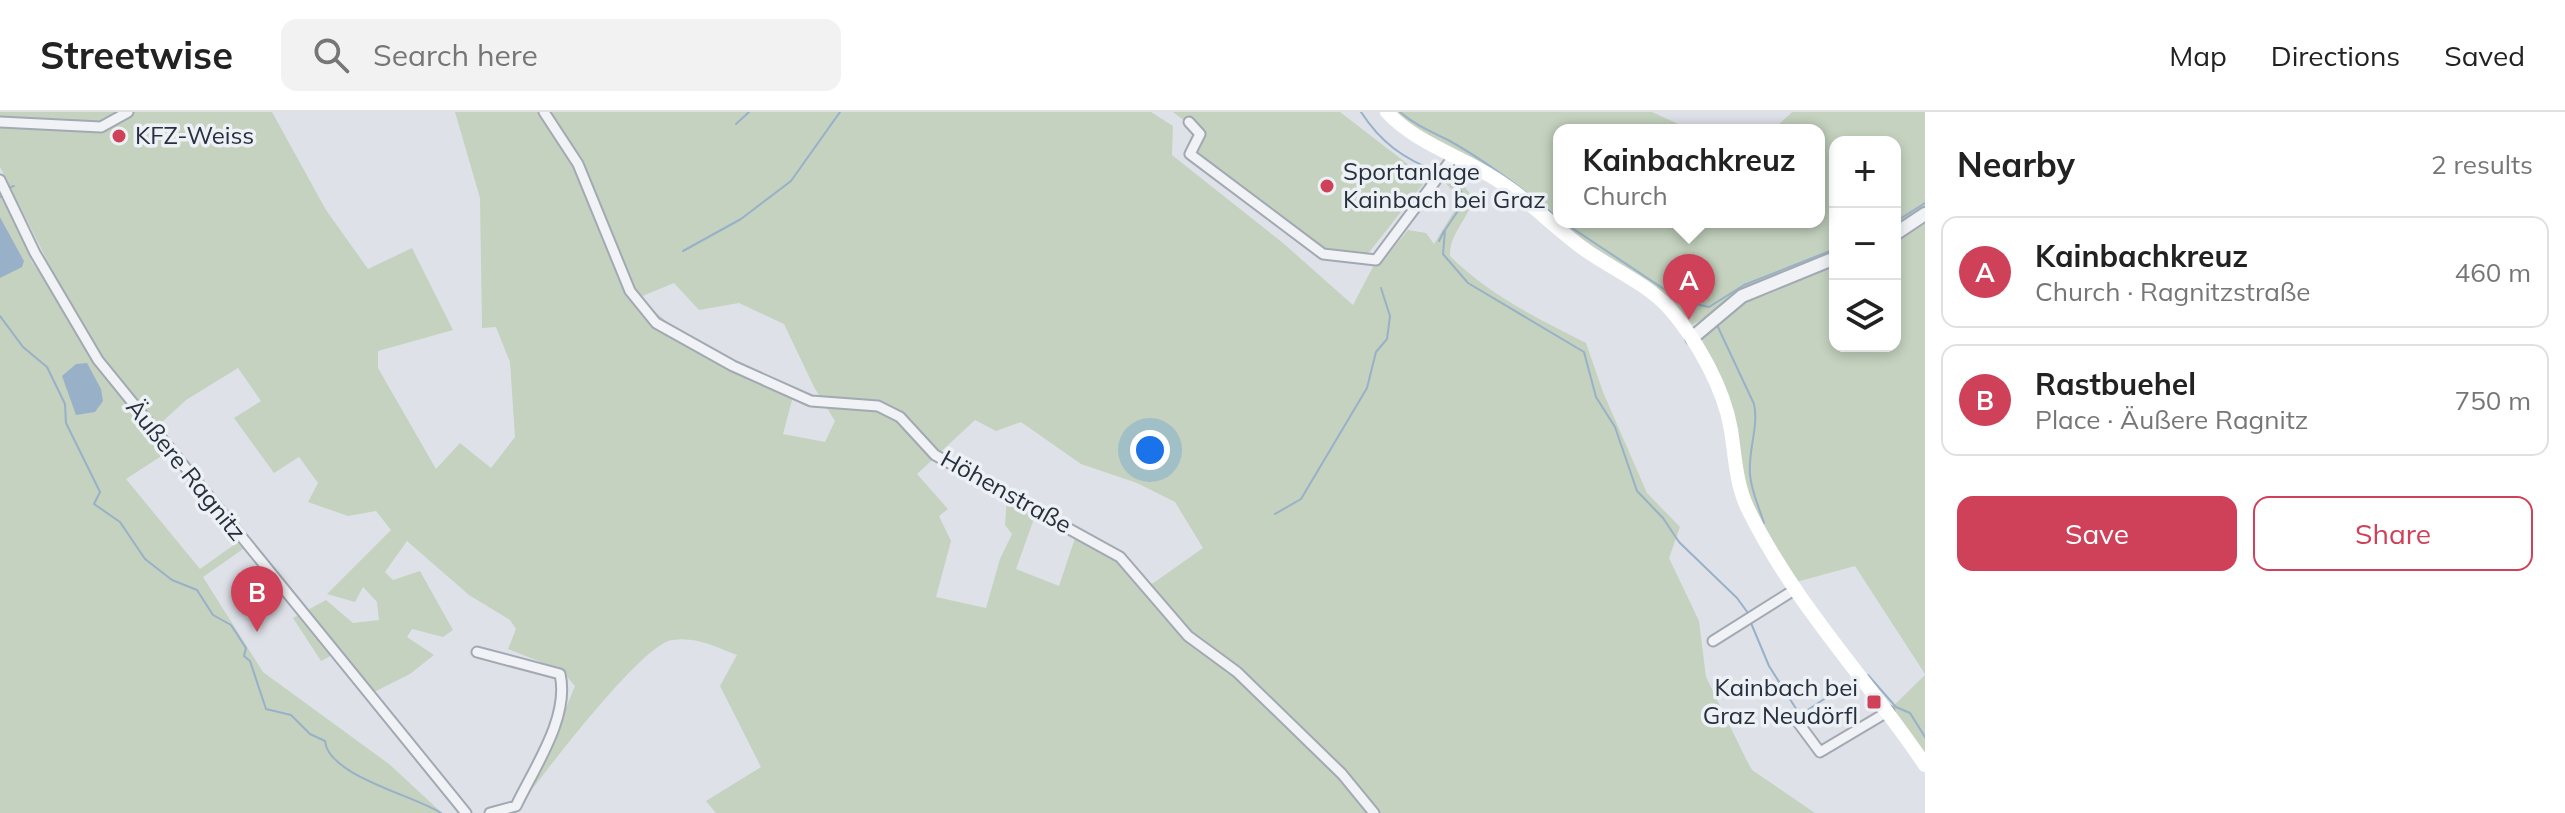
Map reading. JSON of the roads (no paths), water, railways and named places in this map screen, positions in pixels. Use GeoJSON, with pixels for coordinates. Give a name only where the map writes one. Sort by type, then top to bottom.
{"type":"FeatureCollection","features":[{"type":"Feature","properties":{"kind":"main road"},"geometry":{"type":"LineString","coordinates":[[1387,112],[1412,135],[1496,179],[1553,224]]}},
{"type":"Feature","properties":{"kind":"main road"},"geometry":{"type":"LineString","coordinates":[[1558,228],[1653,293],[1692,338],[1720,394],[1731,427],[1746,504],[1817,625],[1889,711],[1925,765]]}},
{"type":"Feature","properties":{"kind":"street"},"geometry":{"type":"LineString","coordinates":[[0,122],[101,127],[128,112]]}},
{"type":"Feature","properties":{"kind":"street","name":"Höhenstraße"},"geometry":{"type":"LineString","coordinates":[[544,112],[578,164],[630,291],[656,323],[733,366],[811,401],[878,406],[900,417],[935,455],[1120,557],[1188,636],[1237,672],[1342,774],[1374,813]]}},
{"type":"Feature","properties":{"kind":"street"},"geometry":{"type":"LineString","coordinates":[[1189,122],[1200,134],[1190,154],[1323,254],[1376,260],[1454,156]]}},
{"type":"Feature","properties":{"kind":"street","name":"Äußere Ragnitz"},"geometry":{"type":"LineString","coordinates":[[0,180],[35,253],[98,360],[466,813]]}},
{"type":"Feature","properties":{"kind":"street"},"geometry":{"type":"LineString","coordinates":[[1901,230],[1925,214]]}},
{"type":"Feature","properties":{"kind":"street"},"geometry":{"type":"LineString","coordinates":[[1692,338],[1742,296],[1829,260]]}},
{"type":"Feature","properties":{"kind":"street"},"geometry":{"type":"LineString","coordinates":[[1713,641],[1794,590]]}},
{"type":"Feature","properties":{"kind":"street"},"geometry":{"type":"LineString","coordinates":[[477,652],[560,674],[564,689],[559,713],[516,806],[490,813]]}},
{"type":"Feature","properties":{"kind":"street"},"geometry":{"type":"LineString","coordinates":[[1797,721],[1820,752],[1889,711]]}},
{"type":"Feature","properties":{"kind":"water"},"geometry":{"type":"Polygon","coordinates":[[[0,217],[24,261],[22,267],[0,278],[0,217]]]}},
{"type":"Feature","properties":{"kind":"water"},"geometry":{"type":"Polygon","coordinates":[[[87,363],[101,389],[103,401],[95,412],[76,415],[62,376],[76,364],[87,363]]]}},
{"type":"Feature","properties":{"kind":"waterway"},"geometry":{"type":"LineString","coordinates":[[736,124],[749,112]]}},
{"type":"Feature","properties":{"kind":"waterway"},"geometry":{"type":"LineString","coordinates":[[683,251],[741,219],[791,181],[840,112]]}},
{"type":"Feature","properties":{"kind":"waterway"},"geometry":{"type":"LineString","coordinates":[[1361,112],[1394,149],[1438,172]]}},
{"type":"Feature","properties":{"kind":"waterway"},"geometry":{"type":"LineString","coordinates":[[1400,112],[1491,167],[1553,214]]}},
{"type":"Feature","properties":{"kind":"waterway"},"geometry":{"type":"LineString","coordinates":[[1444,175],[1453,179],[1466,199],[1445,230],[1443,254],[1468,283],[1584,352],[1596,397],[1615,427],[1637,491],[1663,518],[1679,542],[1737,598],[1748,613]]}},
{"type":"Feature","properties":{"kind":"waterway"},"geometry":{"type":"LineString","coordinates":[[1901,218],[1925,203]]}},
{"type":"Feature","properties":{"kind":"waterway"},"geometry":{"type":"LineString","coordinates":[[1572,228],[1682,301],[1709,307],[1744,285],[1829,251]]}},
{"type":"Feature","properties":{"kind":"waterway"},"geometry":{"type":"LineString","coordinates":[[1439,241],[1444,231]]}},
{"type":"Feature","properties":{"kind":"waterway"},"geometry":{"type":"LineString","coordinates":[[1275,514],[1301,499],[1367,388],[1376,352],[1387,339],[1390,316],[1381,288]]}},
{"type":"Feature","properties":{"kind":"waterway"},"geometry":{"type":"LineString","coordinates":[[0,316],[23,347],[47,367],[65,404],[66,423],[100,492],[94,504],[120,522],[145,559],[172,580],[197,590],[213,615],[231,625],[246,648],[244,656],[250,661],[266,709],[291,715],[310,734],[325,741],[330,753],[356,775],[441,813]]}},
{"type":"Feature","properties":{"kind":"waterway"},"geometry":{"type":"LineString","coordinates":[[1717,325],[1754,404],[1750,474],[1764,523]]}},
{"type":"Feature","properties":{"kind":"waterway"},"geometry":{"type":"LineString","coordinates":[[1751,623],[1769,666],[1800,715],[1853,680]]}},
{"type":"Feature","properties":{"kind":"waterway"},"geometry":{"type":"LineString","coordinates":[[1868,675],[1896,707],[1910,713],[1925,737]]}},
{"type":"Feature","properties":{"kind":"place","name":"KFZ-Weiss"},"geometry":{"type":"Point","coordinates":[119,136]}},
{"type":"Feature","properties":{"kind":"place","name":"Sportanlage Kainbach bei Graz"},"geometry":{"type":"Point","coordinates":[1327,186]}},
{"type":"Feature","properties":{"kind":"place","name":"Kainbachkreuz"},"geometry":{"type":"Point","coordinates":[1689,320]}},
{"type":"Feature","properties":{"kind":"place","name":"Rastbuehel"},"geometry":{"type":"Point","coordinates":[257,632]}},
{"type":"Feature","properties":{"kind":"place","name":"Kainbach bei Graz Neudörfl"},"geometry":{"type":"Point","coordinates":[1874,702]}}]}
